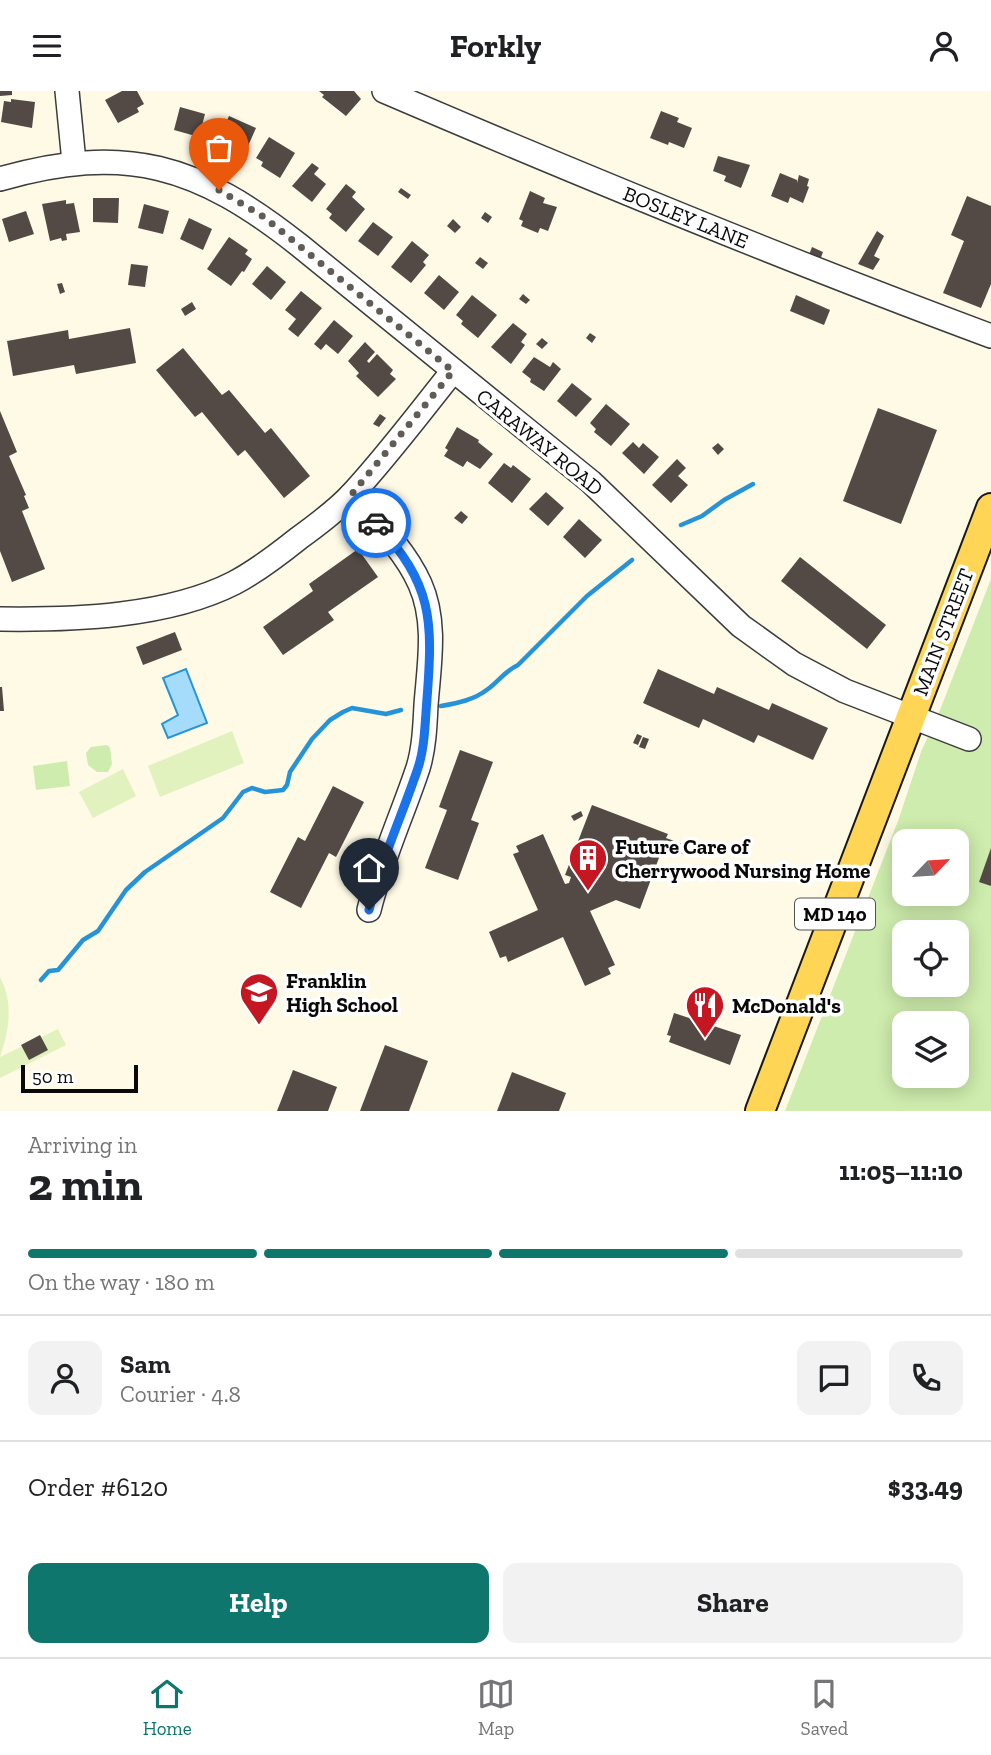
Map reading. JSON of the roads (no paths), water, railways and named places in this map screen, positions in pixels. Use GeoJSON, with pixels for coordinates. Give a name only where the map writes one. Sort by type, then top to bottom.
{"type":"FeatureCollection","features":[{"type":"Feature","properties":{"kind":"main road","name":"MAIN STREET"},"geometry":{"type":"LineString","coordinates":[[910,717],[991,508]]}},
{"type":"Feature","properties":{"kind":"main road","name":"MD 140"},"geometry":{"type":"LineString","coordinates":[[760,1111],[910,717]]}},
{"type":"Feature","properties":{"kind":"street"},"geometry":{"type":"LineString","coordinates":[[67,91],[74,162]]}},
{"type":"Feature","properties":{"kind":"street","name":"BOSLEY LANE"},"geometry":{"type":"LineString","coordinates":[[384,91],[637,197],[863,288],[991,336]]}},
{"type":"Feature","properties":{"kind":"street","name":"CARAWAY ROAD"},"geometry":{"type":"LineString","coordinates":[[0,179],[74,162],[124,163],[156,168],[205,183],[234,197],[281,231],[591,482],[741,626],[794,664],[845,691],[969,739]]}},
{"type":"Feature","properties":{"kind":"street"},"geometry":{"type":"LineString","coordinates":[[0,619],[60,620],[101,617],[162,606],[233,584],[277,555],[351,495],[453,371]]}},
{"type":"Feature","properties":{"kind":"street"},"geometry":{"type":"LineString","coordinates":[[351,495],[384,531],[413,570],[427,606],[430,626],[424,732],[419,765],[378,874],[369,910]]}},
{"type":"Feature","properties":{"kind":"water"},"geometry":{"type":"Polygon","coordinates":[[[186,669],[207,723],[168,738],[162,724],[178,715],[163,678],[186,669]]]}},
{"type":"Feature","properties":{"kind":"waterway"},"geometry":{"type":"LineString","coordinates":[[681,525],[702,516],[753,484]]}},
{"type":"Feature","properties":{"kind":"waterway"},"geometry":{"type":"LineString","coordinates":[[441,706],[483,693],[518,665],[587,596],[632,560]]}},
{"type":"Feature","properties":{"kind":"waterway"},"geometry":{"type":"LineString","coordinates":[[41,980],[49,971],[58,970],[83,940],[98,931],[126,890],[145,872],[223,818],[243,792],[252,788],[265,792],[283,790],[290,772],[312,739],[330,720],[352,708],[386,714],[401,710]]}},
{"type":"Feature","properties":{"kind":"place","name":"Future Care of Cherrywood Nursing Home"},"geometry":{"type":"Point","coordinates":[588,892]}},
{"type":"Feature","properties":{"kind":"place","name":"Franklin High School"},"geometry":{"type":"Point","coordinates":[259,1026]}},
{"type":"Feature","properties":{"kind":"place","name":"McDonald's"},"geometry":{"type":"Point","coordinates":[705,1039]}}]}
